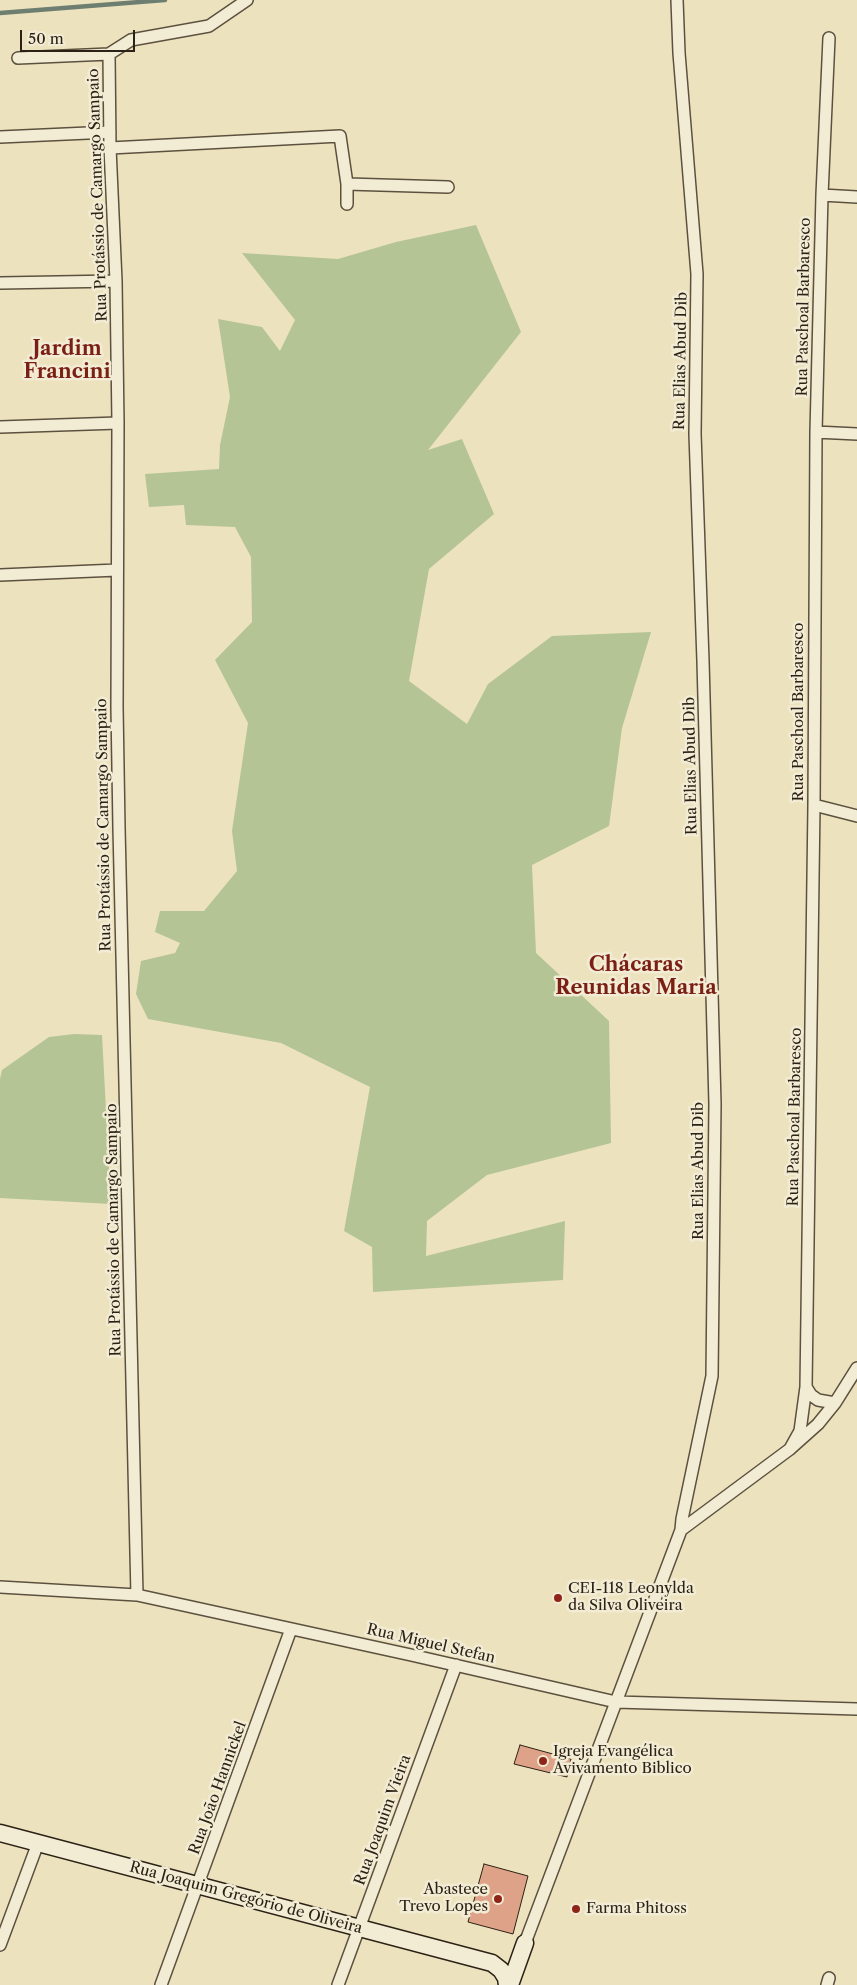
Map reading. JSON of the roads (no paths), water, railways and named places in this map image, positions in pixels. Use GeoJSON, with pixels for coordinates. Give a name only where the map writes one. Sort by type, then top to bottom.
{"type":"FeatureCollection","features":[{"type":"Feature","properties":{"kind":"street"},"geometry":{"type":"LineString","coordinates":[[18,58],[109,54],[131,40],[210,26],[247,0]]}},
{"type":"Feature","properties":{"kind":"street","name":"Rua Elias Abud Dib"},"geometry":{"type":"LineString","coordinates":[[525,1943],[681,1530],[712,1376],[715,1104],[695,434],[698,274],[678,54],[677,0]]}},
{"type":"Feature","properties":{"kind":"street","name":"Rua Paschoal Barbaresco"},"geometry":{"type":"LineString","coordinates":[[790,1449],[800,1431],[806,1387],[814,804],[816,432],[822,195],[829,38]]}},
{"type":"Feature","properties":{"kind":"street","name":"Rua Protássio de Camargo Sampaio"},"geometry":{"type":"LineString","coordinates":[[109,54],[118,423],[118,828],[137,1595]]}},
{"type":"Feature","properties":{"kind":"street"},"geometry":{"type":"LineString","coordinates":[[0,137],[110,132]]}},
{"type":"Feature","properties":{"kind":"street"},"geometry":{"type":"LineString","coordinates":[[110,148],[340,136],[347,184],[347,204]]}},
{"type":"Feature","properties":{"kind":"street"},"geometry":{"type":"LineString","coordinates":[[347,184],[448,187]]}},
{"type":"Feature","properties":{"kind":"street"},"geometry":{"type":"LineString","coordinates":[[822,195],[857,197]]}},
{"type":"Feature","properties":{"kind":"street"},"geometry":{"type":"LineString","coordinates":[[0,283],[116,280]]}},
{"type":"Feature","properties":{"kind":"street"},"geometry":{"type":"LineString","coordinates":[[0,427],[118,423]]}},
{"type":"Feature","properties":{"kind":"street"},"geometry":{"type":"LineString","coordinates":[[816,432],[857,434]]}},
{"type":"Feature","properties":{"kind":"street"},"geometry":{"type":"LineString","coordinates":[[0,575],[118,570]]}},
{"type":"Feature","properties":{"kind":"street"},"geometry":{"type":"LineString","coordinates":[[814,804],[857,816]]}},
{"type":"Feature","properties":{"kind":"street"},"geometry":{"type":"LineString","coordinates":[[681,1530],[790,1449],[818,1424],[835,1403],[857,1368]]}},
{"type":"Feature","properties":{"kind":"street"},"geometry":{"type":"LineString","coordinates":[[806,1387],[818,1400],[835,1403]]}},
{"type":"Feature","properties":{"kind":"street","name":"Rua Miguel Stefan"},"geometry":{"type":"LineString","coordinates":[[0,1587],[137,1595],[616,1702],[857,1709]]}},
{"type":"Feature","properties":{"kind":"street","name":"Rua João Hannickel"},"geometry":{"type":"LineString","coordinates":[[161,1985],[292,1629]]}},
{"type":"Feature","properties":{"kind":"street","name":"Rua Joaquim Vieira"},"geometry":{"type":"LineString","coordinates":[[338,1985],[456,1665]]}},
{"type":"Feature","properties":{"kind":"street","name":"Rua Joaquim Gregório de Oliveira"},"geometry":{"type":"LineString","coordinates":[[0,1833],[492,1963]]}},
{"type":"Feature","properties":{"kind":"street"},"geometry":{"type":"LineString","coordinates":[[0,1945],[38,1843]]}},
{"type":"Feature","properties":{"kind":"street"},"geometry":{"type":"LineString","coordinates":[[492,1963],[510,1957],[525,1943]]}},
{"type":"Feature","properties":{"kind":"street"},"geometry":{"type":"LineString","coordinates":[[509,1985],[525,1943]]}},
{"type":"Feature","properties":{"kind":"street"},"geometry":{"type":"LineString","coordinates":[[492,1963],[501,1970],[509,1985]]}},
{"type":"Feature","properties":{"kind":"waterway"},"geometry":{"type":"LineString","coordinates":[[0,13],[165,0]]}},
{"type":"Feature","properties":{"kind":"place","name":"CEI-118 Leonylda da Silva Oliveira"},"geometry":{"type":"Point","coordinates":[558,1598]}},
{"type":"Feature","properties":{"kind":"place","name":"Igreja Evangélica Avivamento Biblico"},"geometry":{"type":"Point","coordinates":[543,1761]}},
{"type":"Feature","properties":{"kind":"place","name":"Abastece Trevo Lopes"},"geometry":{"type":"Point","coordinates":[498,1899]}},
{"type":"Feature","properties":{"kind":"place","name":"Farma Phitoss"},"geometry":{"type":"Point","coordinates":[576,1909]}},
{"type":"Feature","properties":{"kind":"district","name":"Jardim Francini"},"geometry":{"type":"Point","coordinates":[67,360]}},
{"type":"Feature","properties":{"kind":"district","name":"Chácaras Reunidas Maria"},"geometry":{"type":"Point","coordinates":[636,976]}}]}
